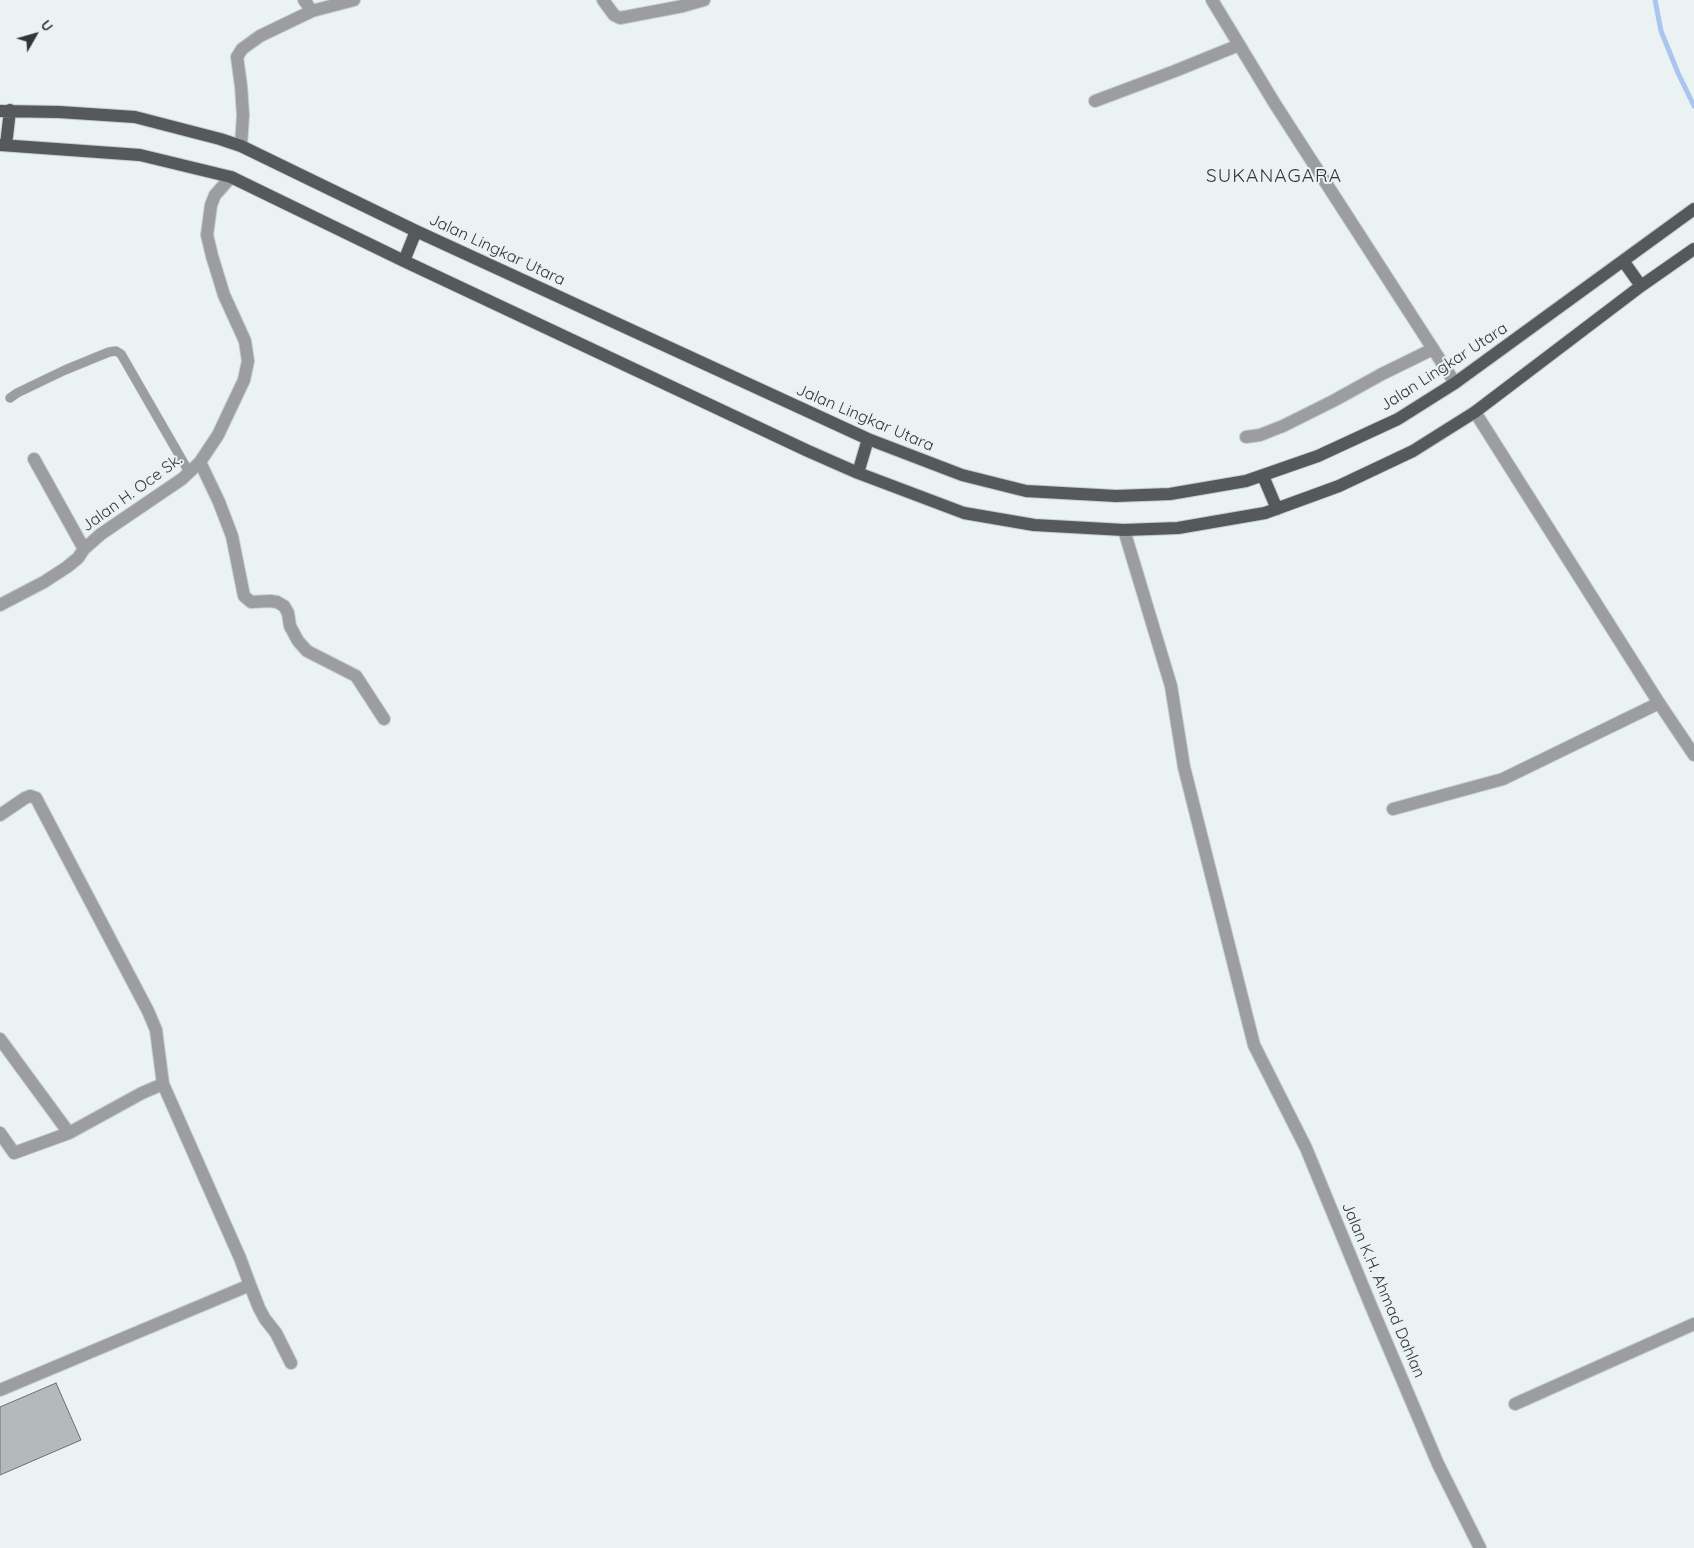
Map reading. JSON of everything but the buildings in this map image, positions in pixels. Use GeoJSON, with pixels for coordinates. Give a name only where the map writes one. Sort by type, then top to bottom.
{"type":"FeatureCollection","features":[{"type":"Feature","properties":{"kind":"main road","name":"Jalan Lingkar Utara"},"geometry":{"type":"LineString","coordinates":[[5,110],[135,117],[241,146],[416,231],[868,439],[962,476],[1026,491],[1116,496],[1170,494],[1246,481],[1318,456],[1398,419],[1455,383],[1624,262],[1694,209]]}},
{"type":"Feature","properties":{"kind":"main road"},"geometry":{"type":"LineString","coordinates":[[5,110],[3,145],[140,155],[231,177],[808,452],[964,513],[1034,526],[1124,530],[1178,528],[1265,513],[1339,486],[1413,451],[1475,412],[1641,286],[1694,249]]}},
{"type":"Feature","properties":{"kind":"main road"},"geometry":{"type":"LineString","coordinates":[[404,261],[416,231]]}},
{"type":"Feature","properties":{"kind":"main road"},"geometry":{"type":"LineString","coordinates":[[1624,262],[1641,286]]}},
{"type":"Feature","properties":{"kind":"main road"},"geometry":{"type":"LineString","coordinates":[[858,473],[868,439]]}},
{"type":"Feature","properties":{"kind":"main road"},"geometry":{"type":"LineString","coordinates":[[1264,476],[1277,509]]}},
{"type":"Feature","properties":{"kind":"street"},"geometry":{"type":"LineString","coordinates":[[304,0],[312,11]]}},
{"type":"Feature","properties":{"kind":"street"},"geometry":{"type":"LineString","coordinates":[[241,146],[243,115],[237,57],[242,49],[260,36],[312,11],[354,0]]}},
{"type":"Feature","properties":{"kind":"street"},"geometry":{"type":"LineString","coordinates":[[603,0],[614,15],[620,18],[704,0]]}},
{"type":"Feature","properties":{"kind":"street"},"geometry":{"type":"LineString","coordinates":[[1212,0],[1275,104],[1455,383]]}},
{"type":"Feature","properties":{"kind":"street"},"geometry":{"type":"LineString","coordinates":[[1095,102],[1239,45]]}},
{"type":"Feature","properties":{"kind":"street","name":"Jalan H. Oce Sk."},"geometry":{"type":"LineString","coordinates":[[0,605],[67,568],[101,534],[182,479],[200,462],[218,435],[236,400],[244,380],[248,361],[245,341],[224,295],[207,235],[211,205],[215,195],[231,177]]}},
{"type":"Feature","properties":{"kind":"street"},"geometry":{"type":"LineString","coordinates":[[1246,437],[1260,435],[1282,426],[1433,349]]}},
{"type":"Feature","properties":{"kind":"street"},"geometry":{"type":"LineString","coordinates":[[1475,412],[1658,703],[1694,755]]}},
{"type":"Feature","properties":{"kind":"street"},"geometry":{"type":"LineString","coordinates":[[34,459],[84,549]]}},
{"type":"Feature","properties":{"kind":"street"},"geometry":{"type":"LineString","coordinates":[[200,462],[219,502],[232,536],[244,596],[251,602],[270,601],[284,606],[288,613],[290,626],[306,651],[356,676],[384,719]]}},
{"type":"Feature","properties":{"kind":"street","name":"Jalan K.H. Ahmad Dahlan"},"geometry":{"type":"LineString","coordinates":[[1124,530],[1171,686],[1184,767],[1254,1045],[1306,1148],[1431,1446],[1480,1548]]}},
{"type":"Feature","properties":{"kind":"street"},"geometry":{"type":"LineString","coordinates":[[1393,809],[1503,779],[1658,703]]}},
{"type":"Feature","properties":{"kind":"street"},"geometry":{"type":"LineString","coordinates":[[0,815],[25,798],[30,796],[36,798],[148,1011],[156,1030],[162,1084],[240,1258],[259,1308],[276,1333],[292,1363]]}},
{"type":"Feature","properties":{"kind":"street"},"geometry":{"type":"LineString","coordinates":[[0,1038],[69,1133]]}},
{"type":"Feature","properties":{"kind":"street"},"geometry":{"type":"LineString","coordinates":[[0,1133],[14,1153],[69,1133],[162,1084]]}},
{"type":"Feature","properties":{"kind":"street"},"geometry":{"type":"LineString","coordinates":[[0,1390],[250,1285]]}},
{"type":"Feature","properties":{"kind":"street"},"geometry":{"type":"LineString","coordinates":[[1515,1404],[1694,1324]]}},
{"type":"Feature","properties":{"kind":"lane"},"geometry":{"type":"LineString","coordinates":[[10,398],[16,393],[65,370],[109,352],[116,351],[121,354],[189,472]]}},
{"type":"Feature","properties":{"kind":"waterway"},"geometry":{"type":"LineString","coordinates":[[1655,0],[1661,31],[1694,106]]}},
{"type":"Feature","properties":{"kind":"district","name":"SUKANAGARA"},"geometry":{"type":"Point","coordinates":[1274,176]}}]}
